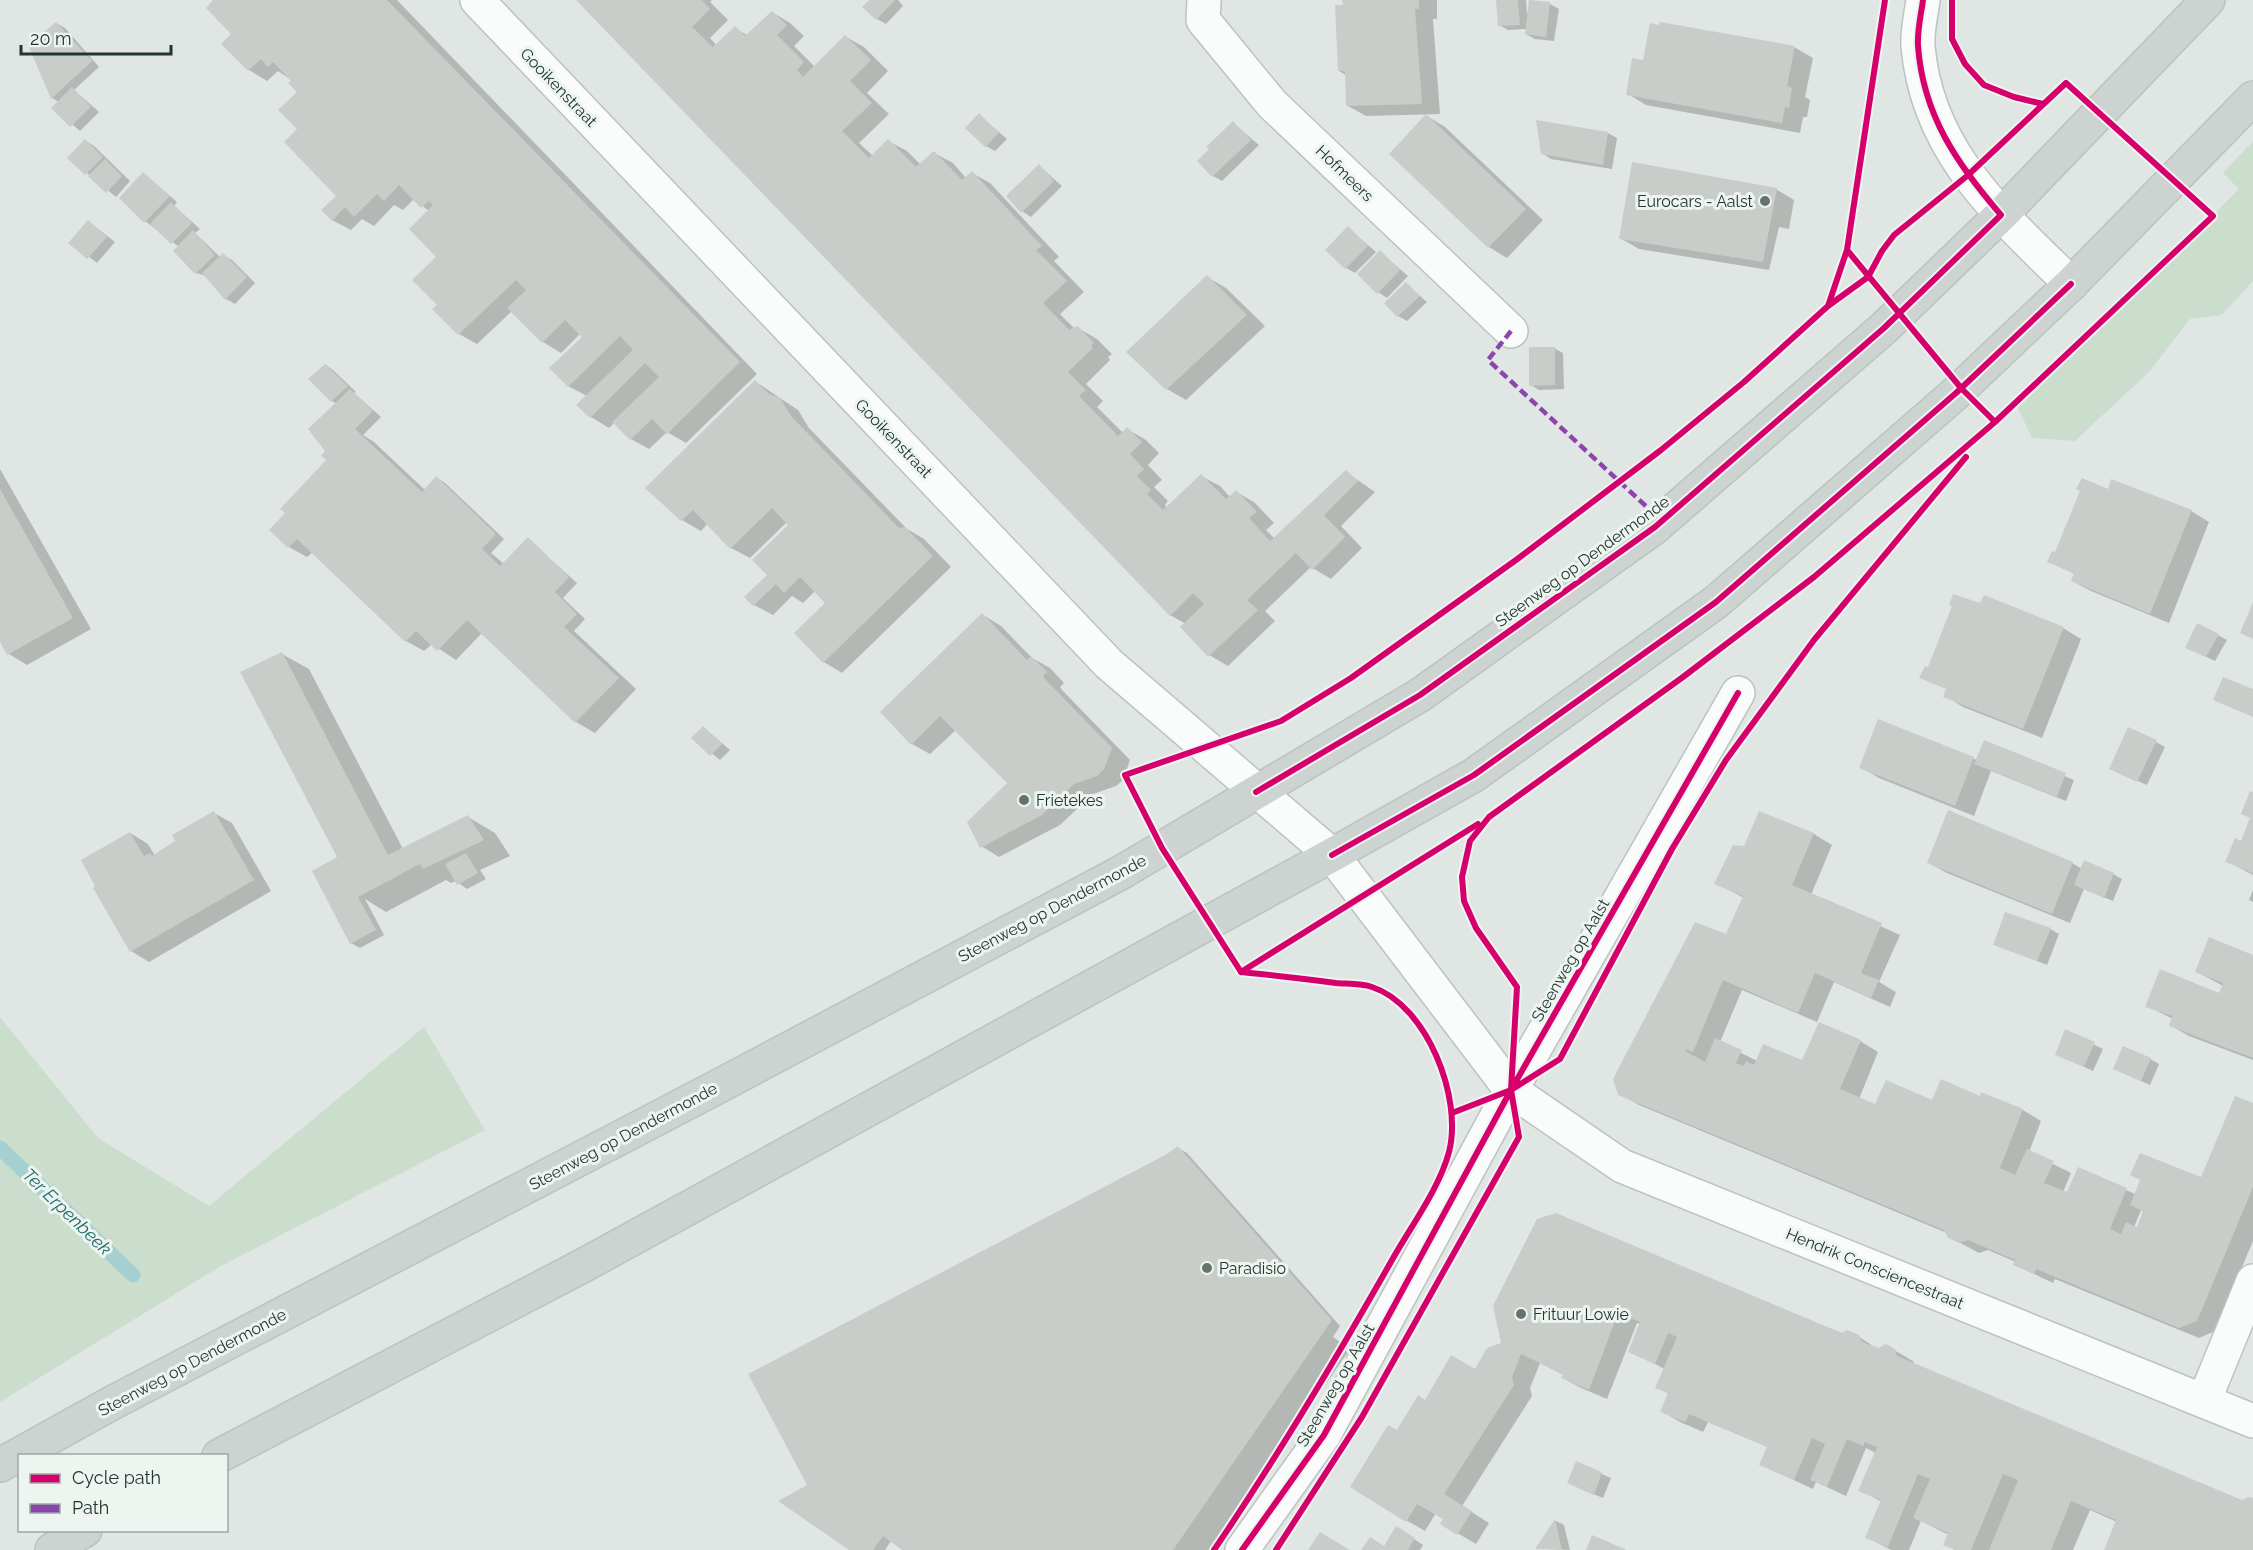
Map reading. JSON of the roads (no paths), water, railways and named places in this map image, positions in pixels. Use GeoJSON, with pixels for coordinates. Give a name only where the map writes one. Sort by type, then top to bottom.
{"type":"FeatureCollection","features":[{"type":"Feature","properties":{"kind":"main road","name":"Steenweg op Dendermonde"},"geometry":{"type":"LineString","coordinates":[[20,1454],[112,1403],[709,1092],[1122,872],[1420,695],[1655,528],[1884,328],[2001,215],[2208,0]]}},
{"type":"Feature","properties":{"kind":"main road"},"geometry":{"type":"LineString","coordinates":[[221,1454],[586,1264],[1474,775],[1716,602],[1956,393],[2071,284],[2253,98]]}},
{"type":"Feature","properties":{"kind":"main road","name":"Steenweg op Dendermonde"},"geometry":{"type":"LineString","coordinates":[[0,1465],[18,1455]]}},
{"type":"Feature","properties":{"kind":"main road"},"geometry":{"type":"LineString","coordinates":[[52,1550],[82,1532]]}},
{"type":"Feature","properties":{"kind":"street","name":"Gooikenstraat"},"geometry":{"type":"LineString","coordinates":[[477,0],[1109,664],[1332,855]]}},
{"type":"Feature","properties":{"kind":"street","name":"Hofmeers"},"geometry":{"type":"LineString","coordinates":[[1204,0],[1203,20],[1272,104],[1511,331]]}},
{"type":"Feature","properties":{"kind":"street"},"geometry":{"type":"LineString","coordinates":[[1923,0],[1918,45],[1932,113],[1967,176],[2001,215],[2071,284]]}},
{"type":"Feature","properties":{"kind":"street","name":"Steenweg op Aalst"},"geometry":{"type":"LineString","coordinates":[[1242,1550],[1324,1435],[1511,1090],[1738,693]]}},
{"type":"Feature","properties":{"kind":"street"},"geometry":{"type":"LineString","coordinates":[[1332,855],[1511,1090]]}},
{"type":"Feature","properties":{"kind":"street","name":"Hendrik Consciencestraat"},"geometry":{"type":"LineString","coordinates":[[1511,1090],[1622,1166],[2253,1421]]}},
{"type":"Feature","properties":{"kind":"street"},"geometry":{"type":"LineString","coordinates":[[2204,1401],[2253,1281]]}},
{"type":"Feature","properties":{"kind":"waterway","name":"Ter Erpenbeek"},"geometry":{"type":"LineString","coordinates":[[0,1148],[133,1275]]}},
{"type":"Feature","properties":{"kind":"place","name":"Eurocars - Aalst"},"geometry":{"type":"Point","coordinates":[1765,201]}},
{"type":"Feature","properties":{"kind":"place","name":"Frietekes"},"geometry":{"type":"Point","coordinates":[1024,800]}},
{"type":"Feature","properties":{"kind":"place","name":"Paradisio"},"geometry":{"type":"Point","coordinates":[1207,1268]}},
{"type":"Feature","properties":{"kind":"place","name":"Frituur Lowie"},"geometry":{"type":"Point","coordinates":[1521,1314]}}]}
